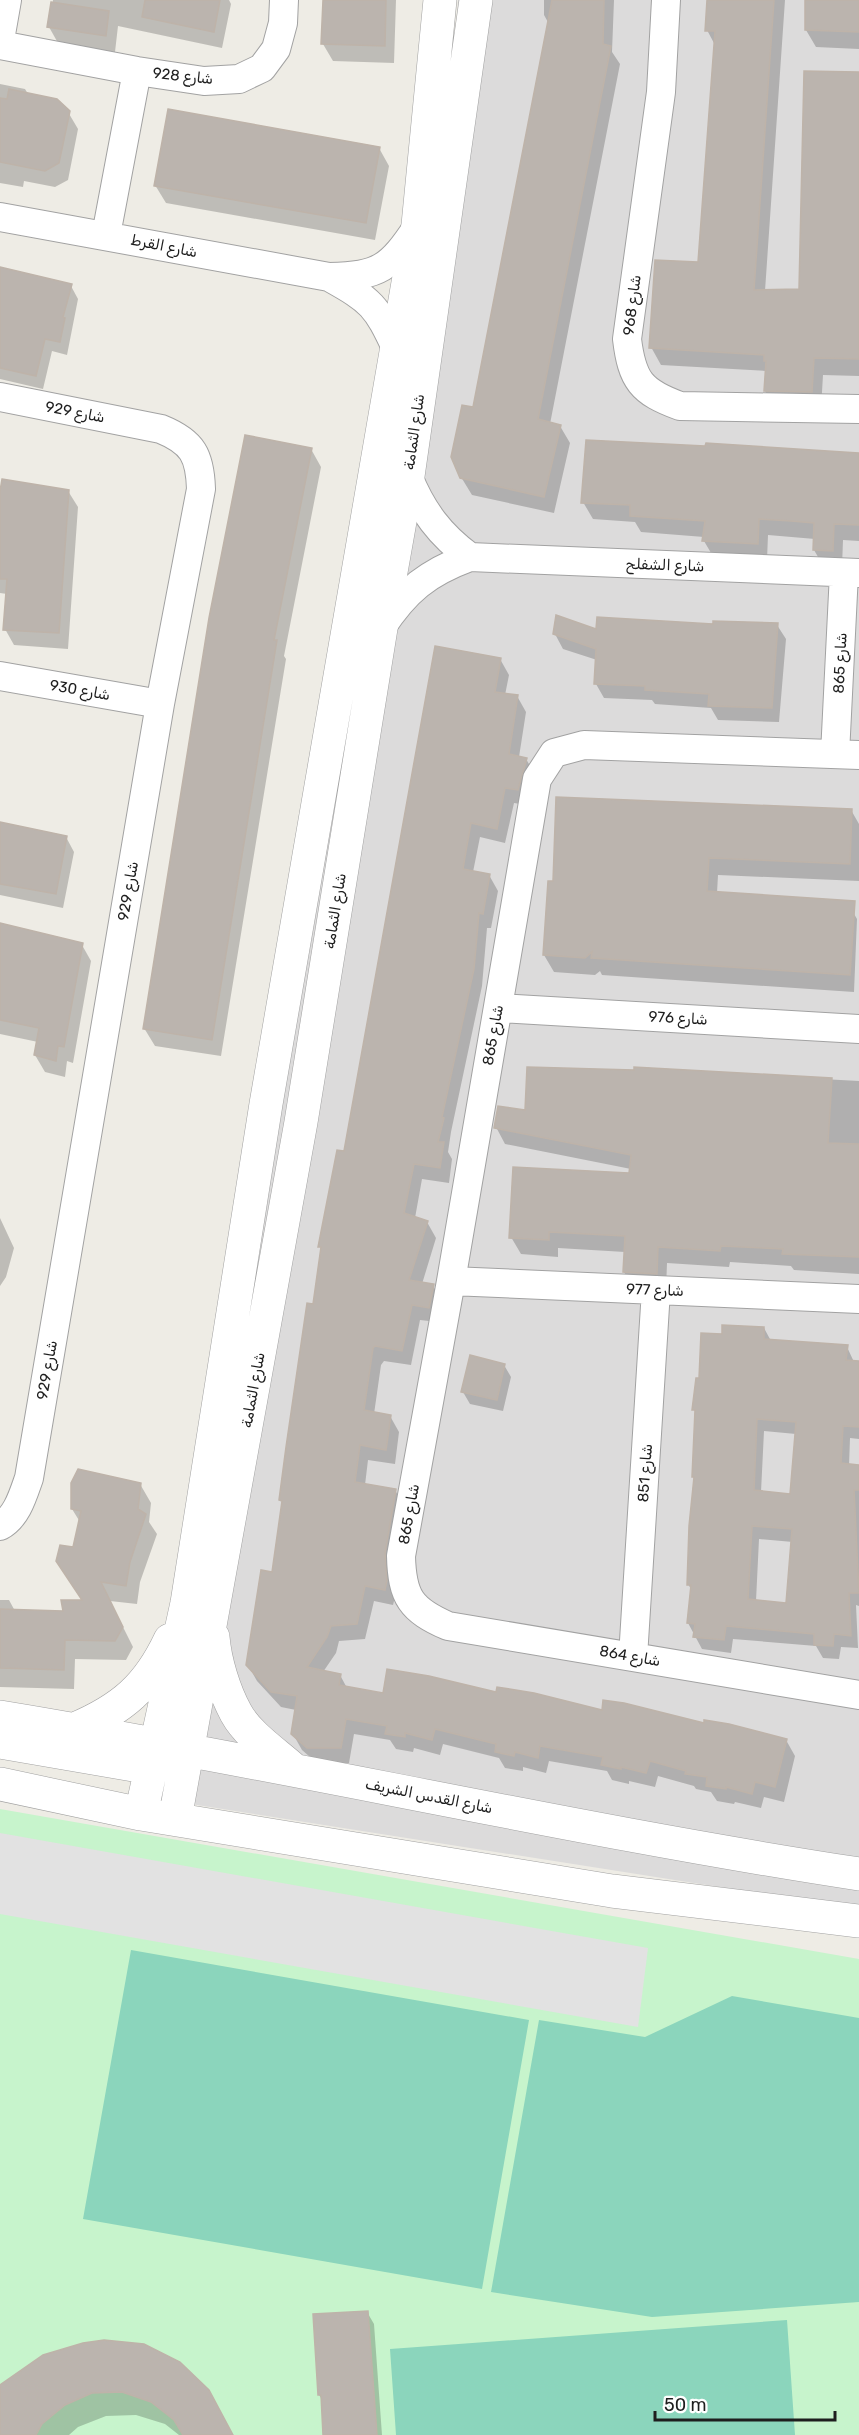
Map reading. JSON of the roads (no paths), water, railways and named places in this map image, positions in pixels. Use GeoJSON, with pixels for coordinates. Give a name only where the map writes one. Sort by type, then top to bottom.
{"type":"FeatureCollection","features":[{"type":"Feature","properties":{"kind":"street"},"geometry":{"type":"LineString","coordinates":[[0,40],[7,0]]}},
{"type":"Feature","properties":{"kind":"street","name":"شارع 928"},"geometry":{"type":"LineString","coordinates":[[0,45],[204,81],[239,79],[262,68],[276,49],[283,23],[284,0]]}},
{"type":"Feature","properties":{"kind":"street","name":"شارع الثمامة"},"geometry":{"type":"LineString","coordinates":[[176,1819],[188,1751],[199,1611],[266,1104],[418,225],[440,0]]}},
{"type":"Feature","properties":{"kind":"street","name":"شارع الثمامة"},"geometry":{"type":"LineString","coordinates":[[141,1814],[154,1756],[199,1611],[299,1133],[408,476],[476,0]]}},
{"type":"Feature","properties":{"kind":"street","name":"شارع 968"},"geometry":{"type":"LineString","coordinates":[[666,0],[661,92],[627,339],[630,363],[639,382],[656,398],[680,406],[859,409]]}},
{"type":"Feature","properties":{"kind":"street","name":"شارع 928"},"geometry":{"type":"LineString","coordinates":[[106,235],[137,71]]}},
{"type":"Feature","properties":{"kind":"street","name":"شارع القرط"},"geometry":{"type":"LineString","coordinates":[[0,217],[328,277],[352,276],[379,270],[400,253],[418,225]]}},
{"type":"Feature","properties":{"kind":"street","name":"شارع القرط"},"geometry":{"type":"LineString","coordinates":[[328,277],[367,300],[376,309],[397,350]]}},
{"type":"Feature","properties":{"kind":"street","name":"شارع 929"},"geometry":{"type":"LineString","coordinates":[[0,398],[161,429],[178,436],[192,448],[201,466],[201,489],[160,704],[29,1478],[21,1502],[0,1526]]}},
{"type":"Feature","properties":{"kind":"street"},"geometry":{"type":"LineString","coordinates":[[408,476],[417,500],[432,522],[449,541],[470,557]]}},
{"type":"Feature","properties":{"kind":"street","name":"شارع الشفلح"},"geometry":{"type":"LineString","coordinates":[[381,628],[397,604],[418,583],[443,567],[470,557],[852,573]]}},
{"type":"Feature","properties":{"kind":"street","name":"شارع 865"},"geometry":{"type":"LineString","coordinates":[[410,1599],[402,1579],[401,1556],[451,1281],[537,779],[554,753],[584,745],[847,755],[852,573]]}},
{"type":"Feature","properties":{"kind":"street","name":"شارع 930"},"geometry":{"type":"LineString","coordinates":[[0,676],[160,704]]}},
{"type":"Feature","properties":{"kind":"street","name":"شارع 976"},"geometry":{"type":"LineString","coordinates":[[498,1008],[859,1029]]}},
{"type":"Feature","properties":{"kind":"street","name":"شارع 977"},"geometry":{"type":"LineString","coordinates":[[451,1281],[859,1299]]}},
{"type":"Feature","properties":{"kind":"street","name":"شارع 851"},"geometry":{"type":"LineString","coordinates":[[633,1657],[656,1290]]}},
{"type":"Feature","properties":{"kind":"street","name":"شارع 864"},"geometry":{"type":"LineString","coordinates":[[410,1599],[425,1616],[448,1626],[859,1695]]}},
{"type":"Feature","properties":{"kind":"street"},"geometry":{"type":"LineString","coordinates":[[75,1729],[117,1709],[133,1695],[199,1611],[214,1645],[219,1669],[236,1714],[254,1735],[293,1769]]}},
{"type":"Feature","properties":{"kind":"street","name":"شارع القدس الشريف"},"geometry":{"type":"LineString","coordinates":[[0,1717],[75,1729],[154,1756],[188,1751],[293,1769],[717,1853],[859,1875]]}},
{"type":"Feature","properties":{"kind":"street"},"geometry":{"type":"LineString","coordinates":[[0,1742],[154,1756]]}},
{"type":"Feature","properties":{"kind":"street"},"geometry":{"type":"LineString","coordinates":[[0,1784],[141,1814],[612,1891],[859,1921]]}}]}
